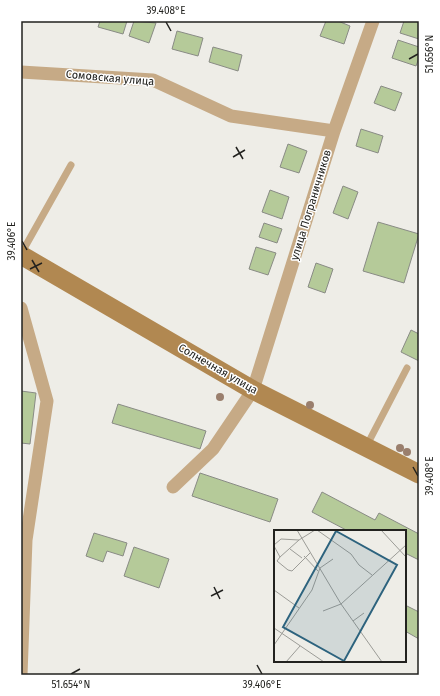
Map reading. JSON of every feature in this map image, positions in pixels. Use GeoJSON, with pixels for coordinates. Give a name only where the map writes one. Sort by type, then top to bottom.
{"type":"FeatureCollection","features":[{"type":"Feature","properties":{"kind":"street","name":"улица Пограничников"},"geometry":{"type":"LineString","coordinates":[[173,487],[213,449],[253,390],[334,131],[373,21]]}},
{"type":"Feature","properties":{"kind":"street","name":"Сомовская улица"},"geometry":{"type":"LineString","coordinates":[[21,72],[153,80],[230,116],[334,131]]}},
{"type":"Feature","properties":{"kind":"street","name":"Солнечная улица"},"geometry":{"type":"LineString","coordinates":[[21,255],[253,390],[419,474]]}},
{"type":"Feature","properties":{"kind":"street"},"geometry":{"type":"LineString","coordinates":[[21,308],[47,401],[24,540],[21,675]]}},
{"type":"Feature","properties":{"kind":"lane"},"geometry":{"type":"LineString","coordinates":[[21,255],[71,165]]}},
{"type":"Feature","properties":{"kind":"lane"},"geometry":{"type":"LineString","coordinates":[[366,447],[407,368]]}},
{"type":"Feature","properties":{"kind":"building"},"geometry":{"type":"Polygon","coordinates":[[[100,21],[127,21],[123,34],[98,27],[100,21]]]}},
{"type":"Feature","properties":{"kind":"building"},"geometry":{"type":"Polygon","coordinates":[[[134,21],[156,23],[149,43],[129,36],[134,21]]]}},
{"type":"Feature","properties":{"kind":"building"},"geometry":{"type":"Polygon","coordinates":[[[326,21],[338,21],[350,26],[344,44],[320,36],[326,21]]]}},
{"type":"Feature","properties":{"kind":"building"},"geometry":{"type":"Polygon","coordinates":[[[404,21],[419,21],[419,39],[400,33],[404,21]]]}},
{"type":"Feature","properties":{"kind":"building"},"geometry":{"type":"Polygon","coordinates":[[[177,31],[203,38],[198,56],[172,49],[177,31]]]}},
{"type":"Feature","properties":{"kind":"building"},"geometry":{"type":"Polygon","coordinates":[[[398,40],[419,47],[419,58],[416,66],[392,58],[398,40]]]}},
{"type":"Feature","properties":{"kind":"building"},"geometry":{"type":"Polygon","coordinates":[[[213,47],[242,55],[238,71],[209,62],[213,47]]]}},
{"type":"Feature","properties":{"kind":"building"},"geometry":{"type":"Polygon","coordinates":[[[381,86],[402,93],[395,111],[374,103],[381,86]]]}},
{"type":"Feature","properties":{"kind":"building"},"geometry":{"type":"Polygon","coordinates":[[[361,129],[383,136],[378,153],[356,146],[361,129]]]}},
{"type":"Feature","properties":{"kind":"building"},"geometry":{"type":"Polygon","coordinates":[[[288,144],[307,151],[299,173],[280,167],[288,144]]]}},
{"type":"Feature","properties":{"kind":"building"},"geometry":{"type":"Polygon","coordinates":[[[343,186],[358,192],[348,219],[333,213],[343,186]]]}},
{"type":"Feature","properties":{"kind":"building"},"geometry":{"type":"Polygon","coordinates":[[[270,190],[289,197],[282,219],[262,212],[270,190]]]}},
{"type":"Feature","properties":{"kind":"building"},"geometry":{"type":"Polygon","coordinates":[[[378,222],[419,234],[404,283],[363,271],[378,222]]]}},
{"type":"Feature","properties":{"kind":"building"},"geometry":{"type":"Polygon","coordinates":[[[264,223],[282,229],[277,243],[259,237],[264,223]]]}},
{"type":"Feature","properties":{"kind":"building"},"geometry":{"type":"Polygon","coordinates":[[[256,247],[276,253],[268,275],[249,269],[256,247]]]}},
{"type":"Feature","properties":{"kind":"building"},"geometry":{"type":"Polygon","coordinates":[[[316,263],[333,269],[325,293],[308,287],[316,263]]]}},
{"type":"Feature","properties":{"kind":"building"},"geometry":{"type":"Polygon","coordinates":[[[411,330],[419,334],[419,361],[401,352],[411,330]]]}},
{"type":"Feature","properties":{"kind":"building"},"geometry":{"type":"Polygon","coordinates":[[[21,391],[36,393],[30,444],[21,443],[21,391]]]}},
{"type":"Feature","properties":{"kind":"building"},"geometry":{"type":"Polygon","coordinates":[[[118,404],[206,431],[200,449],[112,423],[118,404]]]}},
{"type":"Feature","properties":{"kind":"building"},"geometry":{"type":"Polygon","coordinates":[[[200,473],[278,499],[270,522],[192,496],[200,473]]]}},
{"type":"Feature","properties":{"kind":"building"},"geometry":{"type":"Polygon","coordinates":[[[322,492],[375,520],[379,513],[419,534],[419,560],[406,554],[406,530],[346,530],[312,512],[322,492]]]}},
{"type":"Feature","properties":{"kind":"building"},"geometry":{"type":"Polygon","coordinates":[[[94,533],[127,543],[123,556],[107,551],[103,562],[86,556],[94,533]]]}},
{"type":"Feature","properties":{"kind":"building"},"geometry":{"type":"Polygon","coordinates":[[[134,547],[169,559],[159,588],[124,576],[134,547]]]}},
{"type":"Feature","properties":{"kind":"building"},"geometry":{"type":"Polygon","coordinates":[[[406,606],[419,612],[419,639],[406,632],[406,606]]]}}]}
